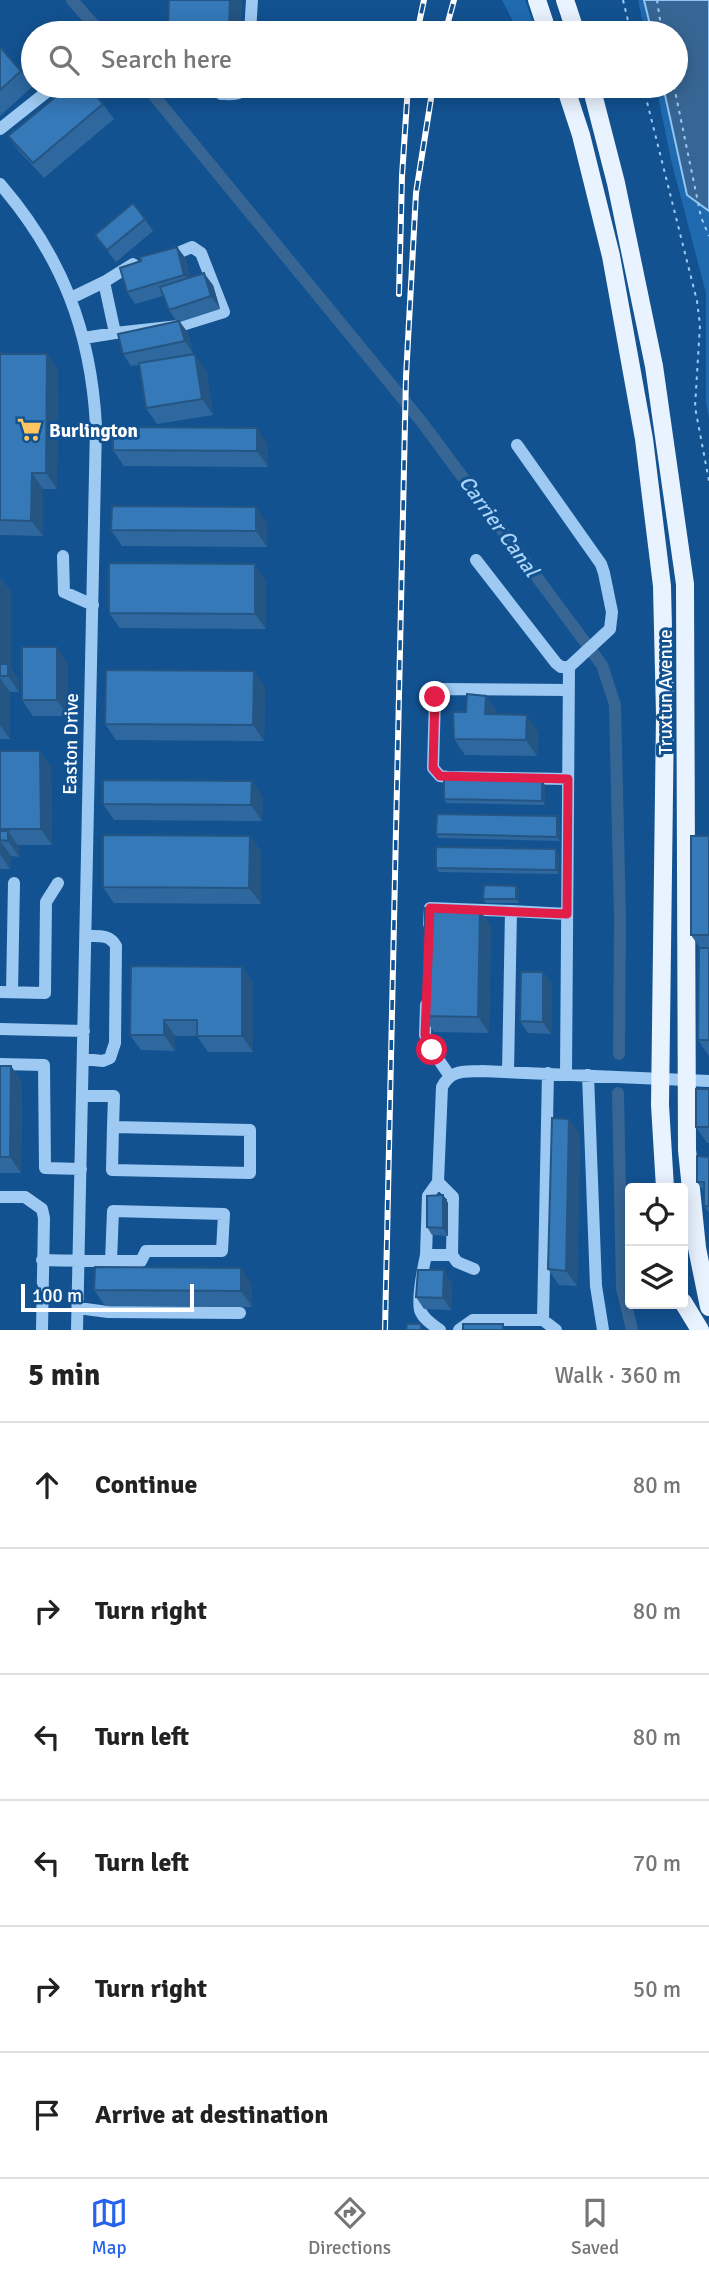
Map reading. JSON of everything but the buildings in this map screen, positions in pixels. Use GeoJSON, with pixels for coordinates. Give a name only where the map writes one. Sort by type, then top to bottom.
{"type":"FeatureCollection","features":[{"type":"Feature","properties":{"kind":"main road"},"geometry":{"type":"LineString","coordinates":[[537,0],[544,21]]}},
{"type":"Feature","properties":{"kind":"main road"},"geometry":{"type":"LineString","coordinates":[[565,0],[572,21]]}},
{"type":"Feature","properties":{"kind":"main road","name":"Truxtun Avenue"},"geometry":{"type":"LineString","coordinates":[[569,98],[581,135],[611,256],[644,439],[662,586],[664,729],[660,1078],[665,1183]]}},
{"type":"Feature","properties":{"kind":"main road","name":"Truxtun Avenue"},"geometry":{"type":"LineString","coordinates":[[594,98],[616,183],[649,339],[685,584],[687,1150],[698,1248],[709,1307]]}},
{"type":"Feature","properties":{"kind":"main road"},"geometry":{"type":"LineString","coordinates":[[684,1309],[689,1330]]}},
{"type":"Feature","properties":{"kind":"main road"},"geometry":{"type":"LineString","coordinates":[[686,1309],[700,1330]]}},
{"type":"Feature","properties":{"kind":"street"},"geometry":{"type":"LineString","coordinates":[[251,21],[252,0]]}},
{"type":"Feature","properties":{"kind":"street"},"geometry":{"type":"LineString","coordinates":[[0,130],[39,98]]}},
{"type":"Feature","properties":{"kind":"street","name":"Easton Drive"},"geometry":{"type":"LineString","coordinates":[[0,184],[35,228],[71,298],[84,338],[93,382],[96,426],[77,1330]]}},
{"type":"Feature","properties":{"kind":"street"},"geometry":{"type":"LineString","coordinates":[[71,298],[132,265],[192,247],[201,253],[224,312],[179,326],[84,338]]}},
{"type":"Feature","properties":{"kind":"street"},"geometry":{"type":"LineString","coordinates":[[104,282],[115,333]]}},
{"type":"Feature","properties":{"kind":"street"},"geometry":{"type":"LineString","coordinates":[[476,559],[561,667],[573,662],[605,635],[612,621],[612,612],[601,564],[517,445]]}},
{"type":"Feature","properties":{"kind":"street"},"geometry":{"type":"LineString","coordinates":[[63,556],[64,592],[93,605]]}},
{"type":"Feature","properties":{"kind":"street"},"geometry":{"type":"LineString","coordinates":[[566,1073],[568,690],[573,662]]}},
{"type":"Feature","properties":{"kind":"street"},"geometry":{"type":"LineString","coordinates":[[568,690],[439,689],[435,697],[433,768],[440,776],[447,777],[568,779]]}},
{"type":"Feature","properties":{"kind":"street"},"geometry":{"type":"LineString","coordinates":[[14,883],[6,992],[45,993],[46,902],[58,883]]}},
{"type":"Feature","properties":{"kind":"street"},"geometry":{"type":"LineString","coordinates":[[429,933],[430,908],[567,914]]}},
{"type":"Feature","properties":{"kind":"street"},"geometry":{"type":"LineString","coordinates":[[508,1072],[511,911]]}},
{"type":"Feature","properties":{"kind":"street"},"geometry":{"type":"LineString","coordinates":[[83,1059],[103,1061],[110,1058],[115,1043],[116,946],[113,940],[105,936],[86,936]]}},
{"type":"Feature","properties":{"kind":"street"},"geometry":{"type":"LineString","coordinates":[[427,997],[425,1035],[449,1075]]}},
{"type":"Feature","properties":{"kind":"street"},"geometry":{"type":"LineString","coordinates":[[0,1029],[84,1031]]}},
{"type":"Feature","properties":{"kind":"street"},"geometry":{"type":"LineString","coordinates":[[0,1064],[44,1065],[45,1168],[81,1169]]}},
{"type":"Feature","properties":{"kind":"street"},"geometry":{"type":"LineString","coordinates":[[440,1330],[430,1324],[421,1311],[421,1274],[426,1255],[428,1196],[438,1182],[442,1087],[449,1075],[455,1072],[566,1073],[709,1080]]}},
{"type":"Feature","properties":{"kind":"street"},"geometry":{"type":"LineString","coordinates":[[543,1320],[548,1073]]}},
{"type":"Feature","properties":{"kind":"street"},"geometry":{"type":"LineString","coordinates":[[588,1075],[596,1286],[603,1330]]}},
{"type":"Feature","properties":{"kind":"street"},"geometry":{"type":"LineString","coordinates":[[82,1096],[114,1096],[113,1128],[112,1170],[250,1173],[250,1130],[113,1128]]}},
{"type":"Feature","properties":{"kind":"street"},"geometry":{"type":"LineString","coordinates":[[438,1182],[453,1197],[452,1255],[457,1262],[474,1269]]}},
{"type":"Feature","properties":{"kind":"street"},"geometry":{"type":"LineString","coordinates":[[0,1197],[25,1198],[42,1209],[42,1330]]}},
{"type":"Feature","properties":{"kind":"street"},"geometry":{"type":"LineString","coordinates":[[42,1260],[78,1261],[111,1261],[141,1261],[146,1251],[222,1251],[224,1214],[113,1210],[111,1261]]}},
{"type":"Feature","properties":{"kind":"street"},"geometry":{"type":"LineString","coordinates":[[426,1255],[452,1255]]}},
{"type":"Feature","properties":{"kind":"street"},"geometry":{"type":"LineString","coordinates":[[78,1308],[108,1312],[240,1313]]}},
{"type":"Feature","properties":{"kind":"street"},"geometry":{"type":"LineString","coordinates":[[459,1330],[472,1320],[543,1320],[556,1330]]}},
{"type":"Feature","properties":{"kind":"path"},"geometry":{"type":"LineString","coordinates":[[623,0],[628,21]]}},
{"type":"Feature","properties":{"kind":"path"},"geometry":{"type":"LineString","coordinates":[[657,0],[660,21]]}},
{"type":"Feature","properties":{"kind":"path"},"geometry":{"type":"LineString","coordinates":[[646,98],[697,301],[700,325],[695,407],[709,481]]}},
{"type":"Feature","properties":{"kind":"path"},"geometry":{"type":"LineString","coordinates":[[676,98],[701,217],[709,236]]}},
{"type":"Feature","properties":{"kind":"shaded area"},"geometry":{"type":"Polygon","coordinates":[[[502,0],[525,0],[533,21],[513,21],[502,0]]]}},
{"type":"Feature","properties":{"kind":"shaded area"},"geometry":{"type":"Polygon","coordinates":[[[638,0],[709,0],[709,419],[706,402],[706,293],[671,160],[658,98],[688,98],[688,21],[642,21],[638,0]]]}},
{"type":"Feature","properties":{"kind":"shaded area"},"geometry":{"type":"Polygon","coordinates":[[[644,0],[709,0],[709,211],[687,195],[666,98],[688,98],[688,21],[649,21],[644,0]]]}},
{"type":"Feature","properties":{"kind":"waterway","name":"Carrier Canal"},"geometry":{"type":"LineString","coordinates":[[72,0],[90,21]]}},
{"type":"Feature","properties":{"kind":"waterway","name":"Carrier Canal"},"geometry":{"type":"LineString","coordinates":[[156,98],[421,421],[602,665],[615,705],[620,919],[619,1054]]}},
{"type":"Feature","properties":{"kind":"waterway","name":"Carrier Canal"},"geometry":{"type":"LineString","coordinates":[[618,1093],[622,1288],[632,1330]]}},
{"type":"Feature","properties":{"kind":"railway"},"geometry":{"type":"LineString","coordinates":[[420,21],[424,0]]}},
{"type":"Feature","properties":{"kind":"railway"},"geometry":{"type":"LineString","coordinates":[[448,21],[454,0]]}},
{"type":"Feature","properties":{"kind":"railway"},"geometry":{"type":"LineString","coordinates":[[399,294],[407,98]]}},
{"type":"Feature","properties":{"kind":"railway"},"geometry":{"type":"LineString","coordinates":[[385,1330],[406,377],[416,193],[431,98]]}},
{"type":"Feature","properties":{"kind":"place","name":"Burlington"},"geometry":{"type":"Point","coordinates":[29,430]}},
{"type":"Feature","properties":{"kind":"route"},"geometry":{"type":"LineString","coordinates":[[432,1050],[425,1035],[430,908],[567,914],[568,779],[440,776],[433,768],[435,697]]}}]}
